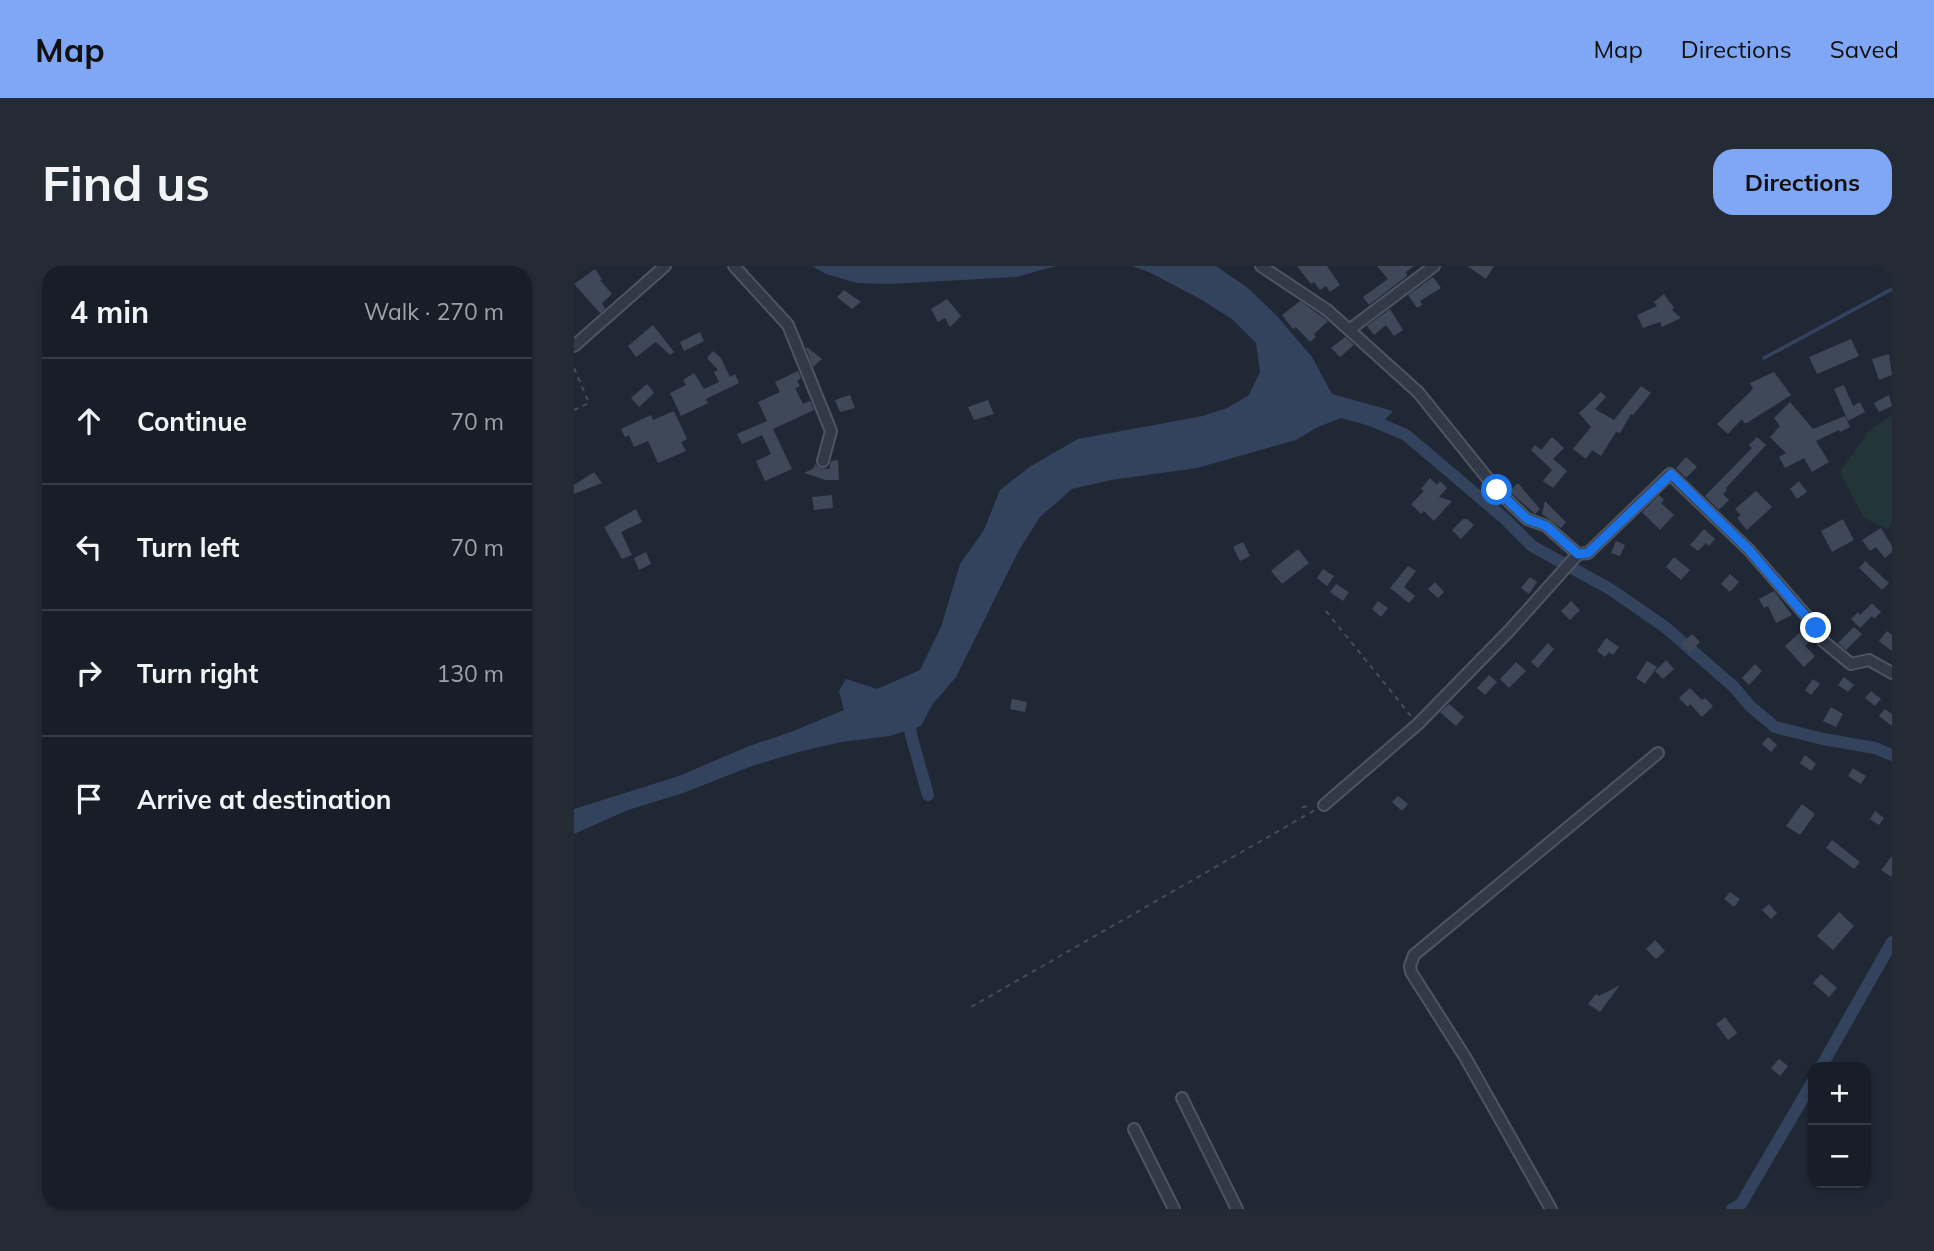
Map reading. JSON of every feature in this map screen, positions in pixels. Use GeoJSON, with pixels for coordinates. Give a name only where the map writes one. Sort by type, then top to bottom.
{"type":"FeatureCollection","features":[{"type":"Feature","properties":{"kind":"street"},"geometry":{"type":"LineString","coordinates":[[574,346],[665,266]]}},
{"type":"Feature","properties":{"kind":"street"},"geometry":{"type":"LineString","coordinates":[[734,266],[788,326],[831,431],[823,461]]}},
{"type":"Feature","properties":{"kind":"street"},"geometry":{"type":"LineString","coordinates":[[1261,266],[1327,310],[1418,392],[1497,490],[1527,519],[1546,526],[1578,554]]}},
{"type":"Feature","properties":{"kind":"street"},"geometry":{"type":"LineString","coordinates":[[1349,330],[1434,266]]}},
{"type":"Feature","properties":{"kind":"street"},"geometry":{"type":"LineString","coordinates":[[1324,805],[1418,724],[1578,554],[1588,553],[1671,474],[1749,550],[1816,628],[1823,641],[1851,664],[1869,660],[1892,673]]}},
{"type":"Feature","properties":{"kind":"street"},"geometry":{"type":"LineString","coordinates":[[1551,1209],[1465,1056],[1411,972],[1410,966],[1415,956],[1658,753]]}},
{"type":"Feature","properties":{"kind":"street"},"geometry":{"type":"LineString","coordinates":[[1182,1098],[1237,1209]]}},
{"type":"Feature","properties":{"kind":"street"},"geometry":{"type":"LineString","coordinates":[[1134,1129],[1174,1209]]}},
{"type":"Feature","properties":{"kind":"path"},"geometry":{"type":"LineString","coordinates":[[574,368],[589,402],[574,410]]}},
{"type":"Feature","properties":{"kind":"path"},"geometry":{"type":"LineString","coordinates":[[1326,611],[1418,724]]}},
{"type":"Feature","properties":{"kind":"path"},"geometry":{"type":"LineString","coordinates":[[1302,807],[1324,805]]}},
{"type":"Feature","properties":{"kind":"path"},"geometry":{"type":"LineString","coordinates":[[971,1007],[1324,805]]}},
{"type":"Feature","properties":{"kind":"shaded area"},"geometry":{"type":"Polygon","coordinates":[[[1892,415],[1892,524],[1887,529],[1864,518],[1840,472],[1868,432],[1892,415]]]}},
{"type":"Feature","properties":{"kind":"water"},"geometry":{"type":"Polygon","coordinates":[[[812,266],[1056,266],[1016,277],[889,284],[857,283],[826,274],[812,266]]]}},
{"type":"Feature","properties":{"kind":"water"},"geometry":{"type":"Polygon","coordinates":[[[1132,266],[1216,266],[1248,288],[1277,316],[1312,357],[1332,394],[1393,411],[1377,428],[1341,418],[1296,440],[1197,468],[1111,480],[1072,489],[1040,517],[1019,550],[956,677],[932,705],[921,726],[890,736],[841,742],[798,752],[752,766],[683,793],[628,810],[574,834],[574,809],[679,776],[844,710],[839,691],[846,679],[877,689],[920,670],[941,627],[960,564],[984,530],[1000,490],[1031,466],[1078,439],[1203,416],[1227,408],[1249,395],[1260,372],[1256,343],[1232,319],[1202,300],[1132,266]]]}},
{"type":"Feature","properties":{"kind":"building"},"geometry":{"type":"Polygon","coordinates":[[[1297,266],[1327,266],[1340,285],[1330,292],[1326,286],[1320,290],[1314,282],[1311,284],[1297,266]]]}},
{"type":"Feature","properties":{"kind":"building"},"geometry":{"type":"Polygon","coordinates":[[[1377,266],[1414,266],[1406,272],[1407,276],[1369,305],[1363,297],[1388,279],[1377,266]]]}},
{"type":"Feature","properties":{"kind":"building"},"geometry":{"type":"Polygon","coordinates":[[[1467,266],[1494,266],[1486,279],[1467,266]]]}},
{"type":"Feature","properties":{"kind":"building"},"geometry":{"type":"Polygon","coordinates":[[[595,269],[612,294],[602,303],[605,309],[600,313],[574,284],[595,269]]]}},
{"type":"Feature","properties":{"kind":"building"},"geometry":{"type":"Polygon","coordinates":[[[1433,277],[1441,288],[1420,301],[1422,305],[1417,308],[1408,295],[1433,277]]]}},
{"type":"Feature","properties":{"kind":"building"},"geometry":{"type":"Polygon","coordinates":[[[844,290],[861,302],[852,309],[837,297],[844,290]]]}},
{"type":"Feature","properties":{"kind":"building"},"geometry":{"type":"Polygon","coordinates":[[[1664,294],[1674,308],[1672,310],[1681,318],[1662,327],[1660,322],[1643,328],[1637,315],[1657,306],[1654,302],[1664,294]]]}},
{"type":"Feature","properties":{"kind":"building"},"geometry":{"type":"Polygon","coordinates":[[[947,299],[961,316],[950,327],[945,318],[938,322],[931,309],[947,299]]]}},
{"type":"Feature","properties":{"kind":"building"},"geometry":{"type":"Polygon","coordinates":[[[1300,301],[1328,321],[1314,334],[1316,337],[1310,342],[1296,327],[1293,329],[1282,315],[1300,301]]]}},
{"type":"Feature","properties":{"kind":"building"},"geometry":{"type":"Polygon","coordinates":[[[1390,309],[1403,330],[1394,336],[1386,325],[1374,335],[1367,326],[1390,309]]]}},
{"type":"Feature","properties":{"kind":"building"},"geometry":{"type":"Polygon","coordinates":[[[653,325],[674,352],[670,355],[656,342],[636,357],[628,346],[653,325]]]}},
{"type":"Feature","properties":{"kind":"building"},"geometry":{"type":"Polygon","coordinates":[[[700,332],[704,341],[684,351],[680,342],[700,332]]]}},
{"type":"Feature","properties":{"kind":"building"},"geometry":{"type":"Polygon","coordinates":[[[1345,337],[1354,345],[1340,357],[1331,348],[1345,337]]]}},
{"type":"Feature","properties":{"kind":"building"},"geometry":{"type":"Polygon","coordinates":[[[1851,339],[1859,356],[1817,374],[1809,357],[1851,339]]]}},
{"type":"Feature","properties":{"kind":"building"},"geometry":{"type":"Polygon","coordinates":[[[806,348],[822,359],[813,367],[806,348]]]}},
{"type":"Feature","properties":{"kind":"building"},"geometry":{"type":"Polygon","coordinates":[[[713,351],[721,358],[730,377],[735,374],[739,383],[706,399],[708,403],[681,416],[670,393],[686,385],[683,380],[694,373],[704,389],[719,382],[714,372],[718,370],[707,358],[713,351]]]}},
{"type":"Feature","properties":{"kind":"building"},"geometry":{"type":"Polygon","coordinates":[[[1889,354],[1892,375],[1879,380],[1872,359],[1889,354]]]}},
{"type":"Feature","properties":{"kind":"building"},"geometry":{"type":"Polygon","coordinates":[[[798,371],[801,378],[797,381],[800,386],[795,388],[803,404],[810,401],[814,410],[773,429],[792,469],[765,481],[756,461],[771,454],[762,435],[742,444],[737,434],[767,421],[758,402],[780,392],[775,382],[798,371]]]}},
{"type":"Feature","properties":{"kind":"building"},"geometry":{"type":"Polygon","coordinates":[[[1774,372],[1791,395],[1747,423],[1742,419],[1728,434],[1717,424],[1753,389],[1750,383],[1774,372]]]}},
{"type":"Feature","properties":{"kind":"building"},"geometry":{"type":"Polygon","coordinates":[[[647,384],[654,393],[639,407],[631,398],[647,384]]]}},
{"type":"Feature","properties":{"kind":"building"},"geometry":{"type":"Polygon","coordinates":[[[1844,385],[1853,406],[1860,402],[1865,412],[1848,421],[1834,389],[1844,385]]]}},
{"type":"Feature","properties":{"kind":"building"},"geometry":{"type":"Polygon","coordinates":[[[1641,386],[1651,393],[1633,415],[1631,414],[1620,433],[1616,432],[1601,456],[1592,450],[1586,459],[1573,449],[1591,427],[1579,413],[1601,392],[1606,397],[1595,409],[1614,420],[1641,386]]]}},
{"type":"Feature","properties":{"kind":"building"},"geometry":{"type":"Polygon","coordinates":[[[850,395],[855,408],[840,412],[835,400],[850,395]]]}},
{"type":"Feature","properties":{"kind":"building"},"geometry":{"type":"Polygon","coordinates":[[[1889,395],[1892,406],[1879,412],[1874,403],[1889,395]]]}},
{"type":"Feature","properties":{"kind":"building"},"geometry":{"type":"Polygon","coordinates":[[[988,400],[994,414],[974,420],[968,407],[988,400]]]}},
{"type":"Feature","properties":{"kind":"building"},"geometry":{"type":"Polygon","coordinates":[[[1790,402],[1813,429],[1845,416],[1850,427],[1816,441],[1829,462],[1812,472],[1804,458],[1785,468],[1779,457],[1786,453],[1770,437],[1780,426],[1774,418],[1790,402]]]}},
{"type":"Feature","properties":{"kind":"building"},"geometry":{"type":"Polygon","coordinates":[[[674,411],[687,439],[681,442],[686,451],[658,463],[648,441],[634,447],[629,435],[625,437],[621,429],[651,415],[653,420],[674,411]]]}},
{"type":"Feature","properties":{"kind":"building"},"geometry":{"type":"Polygon","coordinates":[[[1552,437],[1564,448],[1553,459],[1567,471],[1553,488],[1543,481],[1552,470],[1531,450],[1535,445],[1541,450],[1552,437]]]}},
{"type":"Feature","properties":{"kind":"building"},"geometry":{"type":"Polygon","coordinates":[[[1757,437],[1766,445],[1726,488],[1723,494],[1729,500],[1719,510],[1705,496],[1752,448],[1749,445],[1757,437]]]}},
{"type":"Feature","properties":{"kind":"building"},"geometry":{"type":"Polygon","coordinates":[[[1686,457],[1697,467],[1686,478],[1676,468],[1686,457]]]}},
{"type":"Feature","properties":{"kind":"building"},"geometry":{"type":"Polygon","coordinates":[[[838,460],[839,480],[826,480],[804,473],[814,468],[815,464],[829,469],[831,461],[838,460]]]}},
{"type":"Feature","properties":{"kind":"building"},"geometry":{"type":"Polygon","coordinates":[[[594,472],[602,483],[574,494],[574,485],[594,472]]]}},
{"type":"Feature","properties":{"kind":"building"},"geometry":{"type":"Polygon","coordinates":[[[1430,478],[1437,485],[1440,481],[1447,488],[1439,497],[1452,501],[1434,521],[1411,504],[1424,491],[1421,489],[1430,478]]]}},
{"type":"Feature","properties":{"kind":"building"},"geometry":{"type":"Polygon","coordinates":[[[1799,481],[1807,492],[1797,499],[1790,489],[1799,481]]]}},
{"type":"Feature","properties":{"kind":"building"},"geometry":{"type":"Polygon","coordinates":[[[1518,483],[1540,509],[1535,514],[1509,491],[1518,483]]]}},
{"type":"Feature","properties":{"kind":"building"},"geometry":{"type":"Polygon","coordinates":[[[1756,491],[1772,507],[1747,530],[1737,518],[1741,515],[1735,509],[1756,491]]]}},
{"type":"Feature","properties":{"kind":"building"},"geometry":{"type":"Polygon","coordinates":[[[832,495],[833,508],[814,510],[812,497],[832,495]]]}},
{"type":"Feature","properties":{"kind":"building"},"geometry":{"type":"Polygon","coordinates":[[[1659,495],[1664,500],[1661,503],[1674,515],[1660,530],[1642,512],[1659,495]]]}},
{"type":"Feature","properties":{"kind":"building"},"geometry":{"type":"Polygon","coordinates":[[[1545,501],[1566,522],[1561,528],[1542,514],[1545,501]]]}},
{"type":"Feature","properties":{"kind":"building"},"geometry":{"type":"Polygon","coordinates":[[[636,509],[642,522],[621,532],[632,555],[622,559],[604,527],[636,509]]]}},
{"type":"Feature","properties":{"kind":"building"},"geometry":{"type":"Polygon","coordinates":[[[1463,519],[1474,525],[1461,539],[1452,530],[1463,519]]]}},
{"type":"Feature","properties":{"kind":"building"},"geometry":{"type":"Polygon","coordinates":[[[1843,519],[1854,540],[1832,552],[1821,531],[1843,519]]]}},
{"type":"Feature","properties":{"kind":"building"},"geometry":{"type":"Polygon","coordinates":[[[1881,528],[1892,546],[1892,552],[1885,558],[1876,547],[1870,551],[1862,540],[1881,528]]]}},
{"type":"Feature","properties":{"kind":"building"},"geometry":{"type":"Polygon","coordinates":[[[1704,529],[1715,539],[1709,546],[1706,543],[1698,551],[1690,545],[1704,529]]]}},
{"type":"Feature","properties":{"kind":"building"},"geometry":{"type":"Polygon","coordinates":[[[1616,541],[1625,545],[1620,556],[1611,553],[1616,541]]]}},
{"type":"Feature","properties":{"kind":"building"},"geometry":{"type":"Polygon","coordinates":[[[1243,542],[1250,556],[1240,561],[1233,547],[1243,542]]]}},
{"type":"Feature","properties":{"kind":"building"},"geometry":{"type":"Polygon","coordinates":[[[1298,549],[1309,563],[1282,584],[1271,571],[1298,549]]]}},
{"type":"Feature","properties":{"kind":"building"},"geometry":{"type":"Polygon","coordinates":[[[646,552],[651,564],[639,570],[634,558],[646,552]]]}},
{"type":"Feature","properties":{"kind":"building"},"geometry":{"type":"Polygon","coordinates":[[[1674,557],[1690,570],[1681,580],[1666,567],[1674,557]]]}},
{"type":"Feature","properties":{"kind":"building"},"geometry":{"type":"Polygon","coordinates":[[[1865,561],[1889,583],[1882,590],[1859,568],[1865,561]]]}},
{"type":"Feature","properties":{"kind":"building"},"geometry":{"type":"Polygon","coordinates":[[[1408,566],[1416,571],[1404,587],[1415,596],[1409,603],[1390,588],[1408,566]]]}},
{"type":"Feature","properties":{"kind":"building"},"geometry":{"type":"Polygon","coordinates":[[[1323,569],[1334,576],[1327,586],[1317,578],[1323,569]]]}},
{"type":"Feature","properties":{"kind":"building"},"geometry":{"type":"Polygon","coordinates":[[[1730,574],[1739,582],[1730,592],[1721,584],[1730,574]]]}},
{"type":"Feature","properties":{"kind":"building"},"geometry":{"type":"Polygon","coordinates":[[[1530,577],[1537,582],[1529,594],[1521,588],[1530,577]]]}},
{"type":"Feature","properties":{"kind":"building"},"geometry":{"type":"Polygon","coordinates":[[[1435,582],[1444,592],[1438,598],[1428,589],[1435,582]]]}},
{"type":"Feature","properties":{"kind":"building"},"geometry":{"type":"Polygon","coordinates":[[[1336,584],[1349,592],[1343,601],[1330,592],[1336,584]]]}},
{"type":"Feature","properties":{"kind":"building"},"geometry":{"type":"Polygon","coordinates":[[[1774,591],[1792,615],[1776,623],[1768,606],[1764,608],[1759,599],[1774,591]]]}},
{"type":"Feature","properties":{"kind":"building"},"geometry":{"type":"Polygon","coordinates":[[[1378,601],[1388,608],[1381,617],[1372,609],[1378,601]]]}},
{"type":"Feature","properties":{"kind":"building"},"geometry":{"type":"Polygon","coordinates":[[[1571,601],[1580,610],[1570,620],[1561,611],[1571,601]]]}},
{"type":"Feature","properties":{"kind":"building"},"geometry":{"type":"Polygon","coordinates":[[[1872,603],[1881,612],[1874,619],[1872,616],[1860,628],[1851,619],[1858,612],[1860,615],[1872,603]]]}},
{"type":"Feature","properties":{"kind":"building"},"geometry":{"type":"Polygon","coordinates":[[[1806,627],[1813,639],[1805,646],[1815,656],[1804,667],[1785,646],[1806,627]]]}},
{"type":"Feature","properties":{"kind":"building"},"geometry":{"type":"Polygon","coordinates":[[[1854,627],[1862,634],[1846,650],[1838,643],[1854,627]]]}},
{"type":"Feature","properties":{"kind":"building"},"geometry":{"type":"Polygon","coordinates":[[[1887,631],[1892,635],[1892,651],[1879,641],[1887,631]]]}},
{"type":"Feature","properties":{"kind":"building"},"geometry":{"type":"Polygon","coordinates":[[[1692,634],[1700,642],[1689,653],[1681,644],[1692,634]]]}},
{"type":"Feature","properties":{"kind":"building"},"geometry":{"type":"Polygon","coordinates":[[[1606,638],[1619,647],[1613,655],[1609,652],[1605,657],[1597,651],[1606,638]]]}},
{"type":"Feature","properties":{"kind":"building"},"geometry":{"type":"Polygon","coordinates":[[[1548,643],[1554,649],[1538,668],[1531,662],[1548,643]]]}},
{"type":"Feature","properties":{"kind":"building"},"geometry":{"type":"Polygon","coordinates":[[[1666,660],[1674,669],[1663,679],[1655,671],[1666,660]]]}},
{"type":"Feature","properties":{"kind":"building"},"geometry":{"type":"Polygon","coordinates":[[[1647,661],[1657,667],[1645,684],[1636,678],[1647,661]]]}},
{"type":"Feature","properties":{"kind":"building"},"geometry":{"type":"Polygon","coordinates":[[[1516,662],[1526,671],[1509,688],[1500,679],[1516,662]]]}},
{"type":"Feature","properties":{"kind":"building"},"geometry":{"type":"Polygon","coordinates":[[[1755,664],[1762,671],[1749,685],[1742,678],[1755,664]]]}},
{"type":"Feature","properties":{"kind":"building"},"geometry":{"type":"Polygon","coordinates":[[[1489,675],[1497,682],[1485,695],[1477,688],[1489,675]]]}},
{"type":"Feature","properties":{"kind":"building"},"geometry":{"type":"Polygon","coordinates":[[[1844,677],[1854,685],[1848,692],[1838,685],[1844,677]]]}},
{"type":"Feature","properties":{"kind":"building"},"geometry":{"type":"Polygon","coordinates":[[[1813,679],[1820,684],[1811,695],[1805,690],[1813,679]]]}},
{"type":"Feature","properties":{"kind":"building"},"geometry":{"type":"Polygon","coordinates":[[[1690,688],[1713,706],[1702,717],[1690,704],[1688,707],[1679,698],[1690,688]]]}},
{"type":"Feature","properties":{"kind":"building"},"geometry":{"type":"Polygon","coordinates":[[[1871,691],[1881,699],[1875,706],[1865,698],[1871,691]]]}},
{"type":"Feature","properties":{"kind":"building"},"geometry":{"type":"Polygon","coordinates":[[[1012,699],[1027,702],[1025,712],[1010,709],[1012,699]]]}},
{"type":"Feature","properties":{"kind":"building"},"geometry":{"type":"Polygon","coordinates":[[[1449,704],[1464,717],[1456,726],[1440,712],[1449,704]]]}},
{"type":"Feature","properties":{"kind":"building"},"geometry":{"type":"Polygon","coordinates":[[[1831,707],[1843,714],[1836,727],[1823,721],[1831,707]]]}},
{"type":"Feature","properties":{"kind":"building"},"geometry":{"type":"Polygon","coordinates":[[[1885,709],[1892,714],[1892,726],[1879,716],[1885,709]]]}},
{"type":"Feature","properties":{"kind":"building"},"geometry":{"type":"Polygon","coordinates":[[[1768,737],[1777,745],[1771,752],[1762,744],[1768,737]]]}},
{"type":"Feature","properties":{"kind":"building"},"geometry":{"type":"Polygon","coordinates":[[[1805,755],[1816,764],[1811,771],[1800,763],[1805,755]]]}},
{"type":"Feature","properties":{"kind":"building"},"geometry":{"type":"Polygon","coordinates":[[[1853,768],[1866,776],[1861,784],[1848,776],[1853,768]]]}},
{"type":"Feature","properties":{"kind":"building"},"geometry":{"type":"Polygon","coordinates":[[[1398,796],[1408,804],[1402,811],[1392,802],[1398,796]]]}},
{"type":"Feature","properties":{"kind":"building"},"geometry":{"type":"Polygon","coordinates":[[[1802,804],[1815,814],[1800,835],[1786,826],[1802,804]]]}},
{"type":"Feature","properties":{"kind":"building"},"geometry":{"type":"Polygon","coordinates":[[[1875,811],[1884,818],[1879,825],[1870,819],[1875,811]]]}},
{"type":"Feature","properties":{"kind":"building"},"geometry":{"type":"Polygon","coordinates":[[[1832,840],[1860,862],[1854,869],[1826,848],[1832,840]]]}},
{"type":"Feature","properties":{"kind":"building"},"geometry":{"type":"Polygon","coordinates":[[[1892,856],[1892,877],[1881,870],[1892,856]]]}},
{"type":"Feature","properties":{"kind":"building"},"geometry":{"type":"Polygon","coordinates":[[[1730,892],[1740,899],[1734,907],[1724,899],[1730,892]]]}},
{"type":"Feature","properties":{"kind":"building"},"geometry":{"type":"Polygon","coordinates":[[[1769,904],[1777,913],[1771,919],[1762,910],[1769,904]]]}},
{"type":"Feature","properties":{"kind":"building"},"geometry":{"type":"Polygon","coordinates":[[[1839,912],[1854,926],[1833,950],[1817,936],[1839,912]]]}},
{"type":"Feature","properties":{"kind":"building"},"geometry":{"type":"Polygon","coordinates":[[[1655,940],[1665,951],[1656,959],[1646,949],[1655,940]]]}},
{"type":"Feature","properties":{"kind":"building"},"geometry":{"type":"Polygon","coordinates":[[[1821,974],[1837,988],[1829,997],[1813,983],[1821,974]]]}},
{"type":"Feature","properties":{"kind":"building"},"geometry":{"type":"Polygon","coordinates":[[[1620,985],[1600,1012],[1588,1004],[1596,994],[1599,996],[1620,985]]]}},
{"type":"Feature","properties":{"kind":"building"},"geometry":{"type":"Polygon","coordinates":[[[1725,1017],[1737,1033],[1728,1040],[1716,1024],[1725,1017]]]}},
{"type":"Feature","properties":{"kind":"building"},"geometry":{"type":"Polygon","coordinates":[[[1779,1059],[1788,1066],[1780,1076],[1771,1068],[1779,1059]]]}},
{"type":"Feature","properties":{"kind":"waterway"},"geometry":{"type":"LineString","coordinates":[[1764,358],[1892,289]]}},
{"type":"Feature","properties":{"kind":"waterway"},"geometry":{"type":"LineString","coordinates":[[1366,418],[1406,435],[1504,518],[1532,546],[1610,589],[1665,627],[1775,727],[1875,748],[1892,755]]}},
{"type":"Feature","properties":{"kind":"waterway"},"geometry":{"type":"LineString","coordinates":[[909,715],[911,735],[928,795]]}},
{"type":"Feature","properties":{"kind":"waterway"},"geometry":{"type":"LineString","coordinates":[[1824,1062],[1892,942]]}},
{"type":"Feature","properties":{"kind":"waterway"},"geometry":{"type":"LineString","coordinates":[[1732,1209],[1741,1204],[1808,1090]]}},
{"type":"Feature","properties":{"kind":"route"},"geometry":{"type":"LineString","coordinates":[[1497,490],[1527,519],[1546,526],[1578,554],[1588,553],[1671,474],[1749,550],[1816,628]]}}]}
